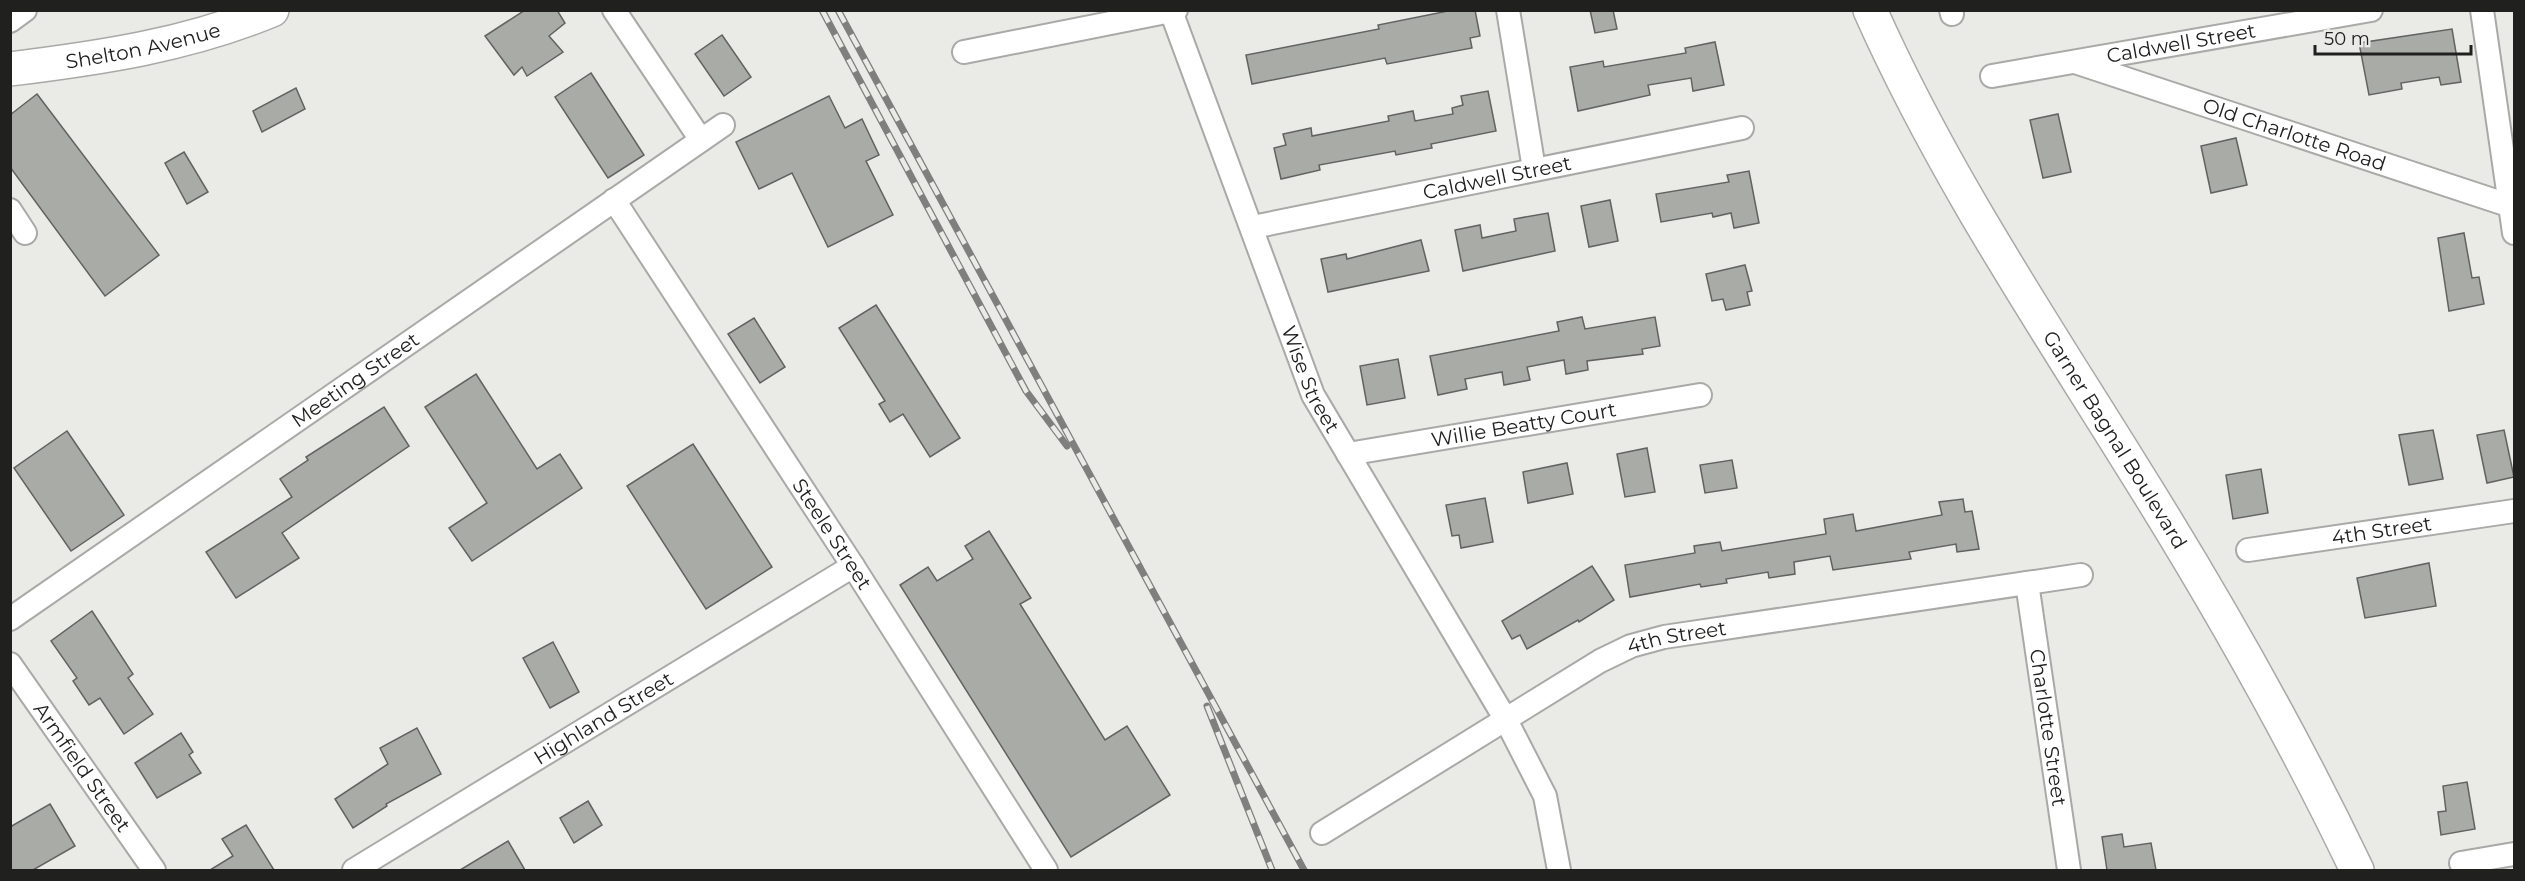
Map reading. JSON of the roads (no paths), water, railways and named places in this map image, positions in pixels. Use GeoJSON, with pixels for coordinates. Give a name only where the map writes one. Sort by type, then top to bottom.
{"type":"FeatureCollection","features":[{"type":"Feature","properties":{"kind":"main road","name":"Shelton Avenue"},"geometry":{"type":"LineString","coordinates":[[10,69],[145,50],[232,27],[272,10]]}},
{"type":"Feature","properties":{"kind":"main road","name":"Garner Bagnal Boulevard"},"geometry":{"type":"LineString","coordinates":[[1870,10],[1941,153],[2010,272],[2216,603],[2273,703],[2357,870]]}},
{"type":"Feature","properties":{"kind":"street"},"geometry":{"type":"LineString","coordinates":[[10,21],[25,10]]}},
{"type":"Feature","properties":{"kind":"street"},"geometry":{"type":"LineString","coordinates":[[614,10],[701,140]]}},
{"type":"Feature","properties":{"kind":"street"},"geometry":{"type":"LineString","coordinates":[[1508,10],[1534,170]]}},
{"type":"Feature","properties":{"kind":"street","name":"Caldwell Street"},"geometry":{"type":"LineString","coordinates":[[1992,76],[2372,10]]}},
{"type":"Feature","properties":{"kind":"street"},"geometry":{"type":"LineString","coordinates":[[2482,10],[2512,206],[2514,233]]}},
{"type":"Feature","properties":{"kind":"street"},"geometry":{"type":"LineString","coordinates":[[964,51],[1174,11]]}},
{"type":"Feature","properties":{"kind":"street","name":"Wise Street"},"geometry":{"type":"LineString","coordinates":[[1174,11],[1302,369],[1326,419],[1506,720],[1545,796],[1559,870]]}},
{"type":"Feature","properties":{"kind":"street","name":"Old Charlotte Road"},"geometry":{"type":"LineString","coordinates":[[2075,62],[2512,206]]}},
{"type":"Feature","properties":{"kind":"street","name":"Meeting Street"},"geometry":{"type":"LineString","coordinates":[[10,619],[723,124]]}},
{"type":"Feature","properties":{"kind":"street","name":"Caldwell Street"},"geometry":{"type":"LineString","coordinates":[[1253,227],[1742,128]]}},
{"type":"Feature","properties":{"kind":"street","name":"Steele Street"},"geometry":{"type":"LineString","coordinates":[[614,200],[853,566],[1046,870]]}},
{"type":"Feature","properties":{"kind":"street"},"geometry":{"type":"LineString","coordinates":[[10,210],[25,233]]}},
{"type":"Feature","properties":{"kind":"street","name":"Willie Beatty Court"},"geometry":{"type":"LineString","coordinates":[[1348,454],[1700,395]]}},
{"type":"Feature","properties":{"kind":"street","name":"4th Street"},"geometry":{"type":"LineString","coordinates":[[2248,550],[2514,511]]}},
{"type":"Feature","properties":{"kind":"street","name":"Highland Street"},"geometry":{"type":"LineString","coordinates":[[354,870],[853,566]]}},
{"type":"Feature","properties":{"kind":"street","name":"4th Street"},"geometry":{"type":"LineString","coordinates":[[1322,833],[1600,661],[1630,646],[1664,637],[2081,575]]}},
{"type":"Feature","properties":{"kind":"street","name":"Charlotte Street"},"geometry":{"type":"LineString","coordinates":[[2026,583],[2069,870]]}},
{"type":"Feature","properties":{"kind":"street","name":"Armfield Street"},"geometry":{"type":"LineString","coordinates":[[10,664],[154,870]]}},
{"type":"Feature","properties":{"kind":"street"},"geometry":{"type":"LineString","coordinates":[[2461,863],[2514,854]]}},
{"type":"Feature","properties":{"kind":"railway"},"geometry":{"type":"LineString","coordinates":[[822,10],[1026,391],[1067,446]]}},
{"type":"Feature","properties":{"kind":"railway"},"geometry":{"type":"LineString","coordinates":[[838,10],[1304,870]]}},
{"type":"Feature","properties":{"kind":"railway"},"geometry":{"type":"LineString","coordinates":[[1207,706],[1272,870]]}}]}
